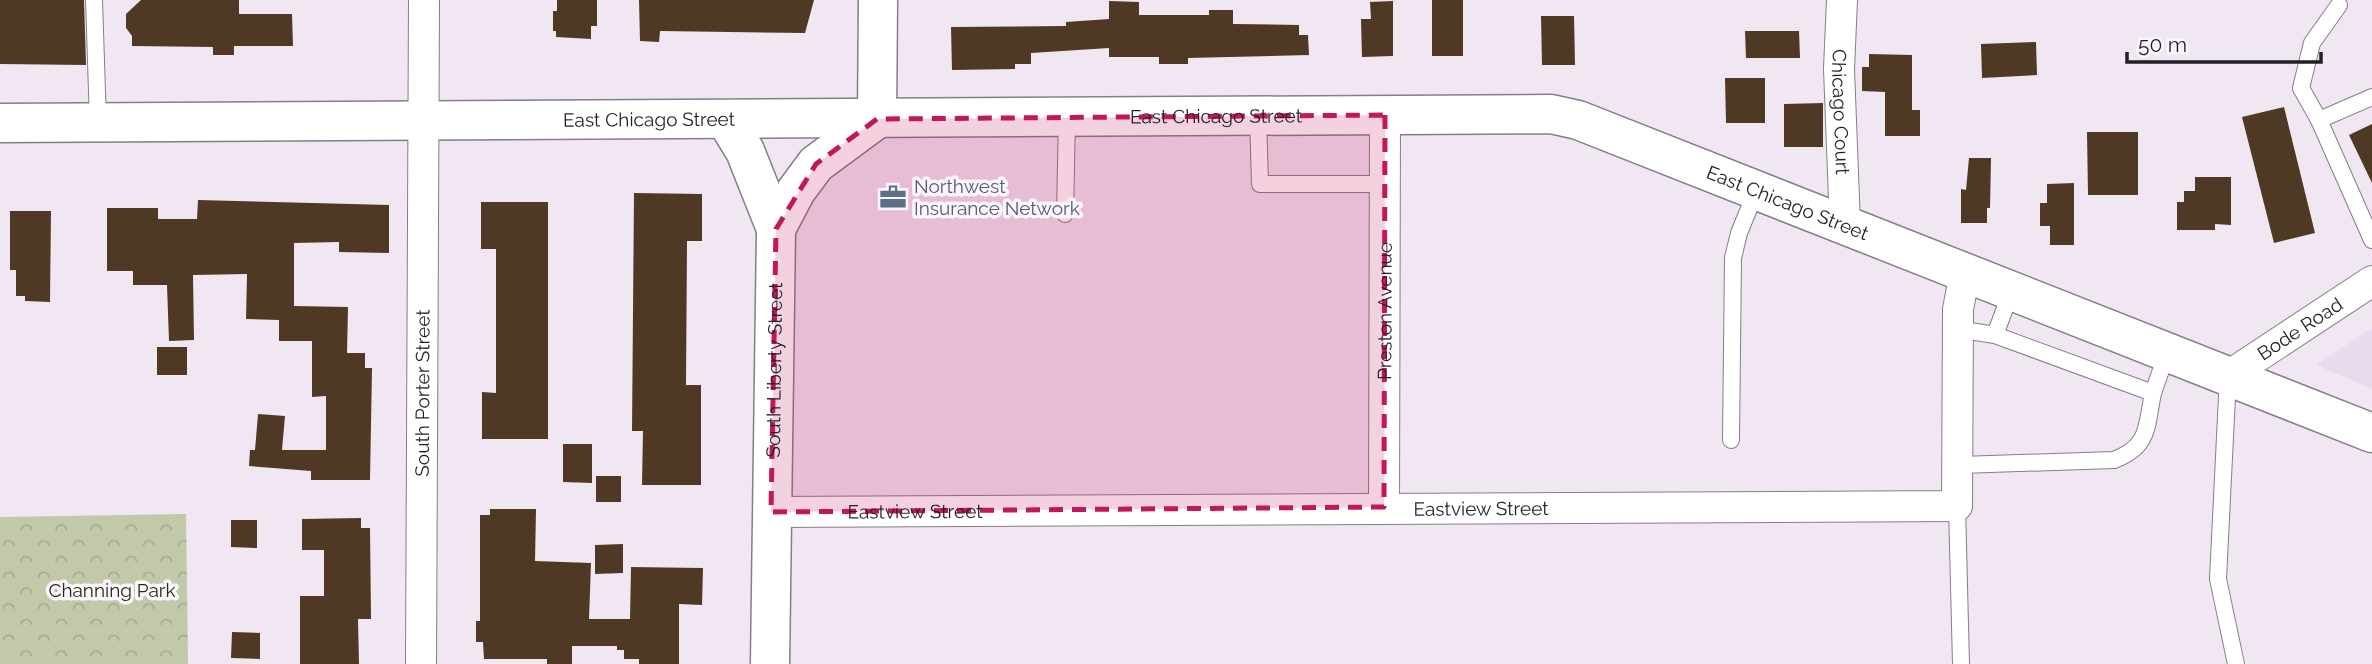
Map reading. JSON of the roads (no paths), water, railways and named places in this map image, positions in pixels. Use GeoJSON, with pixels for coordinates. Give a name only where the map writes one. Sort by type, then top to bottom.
{"type":"FeatureCollection","features":[{"type":"Feature","properties":{"kind":"main road"},"geometry":{"type":"LineString","coordinates":[[877,119],[878,0]]}},
{"type":"Feature","properties":{"kind":"main road","name":"East Chicago Street"},"geometry":{"type":"LineString","coordinates":[[0,123],[1564,116],[1757,189],[2167,354],[2372,433]]}},
{"type":"Feature","properties":{"kind":"main road","name":"South Liberty Street"},"geometry":{"type":"LineString","coordinates":[[769,664],[776,229],[796,191],[816,164],[877,119]]}},
{"type":"Feature","properties":{"kind":"main road"},"geometry":{"type":"LineString","coordinates":[[726,120],[745,151],[776,229]]}},
{"type":"Feature","properties":{"kind":"street","name":"South Porter Street"},"geometry":{"type":"LineString","coordinates":[[421,664],[424,0]]}},
{"type":"Feature","properties":{"kind":"street","name":"Chicago Court"},"geometry":{"type":"LineString","coordinates":[[1842,0],[1839,69],[1845,225]]}},
{"type":"Feature","properties":{"kind":"street","name":"Preston Avenue"},"geometry":{"type":"LineString","coordinates":[[1384,508],[1385,115]]}},
{"type":"Feature","properties":{"kind":"street"},"geometry":{"type":"LineString","coordinates":[[1957,506],[1960,465],[1957,329],[1965,273]]}},
{"type":"Feature","properties":{"kind":"street","name":"Bode Road"},"geometry":{"type":"LineString","coordinates":[[2228,376],[2372,281]]}},
{"type":"Feature","properties":{"kind":"street","name":"Eastview Street"},"geometry":{"type":"LineString","coordinates":[[771,512],[1957,506]]}},
{"type":"Feature","properties":{"kind":"lane"},"geometry":{"type":"LineString","coordinates":[[94,0],[98,123]]}},
{"type":"Feature","properties":{"kind":"lane"},"geometry":{"type":"LineString","coordinates":[[2339,5],[2312,43],[2301,88],[2319,120],[2372,240]]}},
{"type":"Feature","properties":{"kind":"lane"},"geometry":{"type":"LineString","coordinates":[[2319,120],[2372,97]]}},
{"type":"Feature","properties":{"kind":"lane"},"geometry":{"type":"LineString","coordinates":[[1258,116],[1260,184],[1386,184]]}},
{"type":"Feature","properties":{"kind":"lane"},"geometry":{"type":"LineString","coordinates":[[1065,215],[1067,117]]}},
{"type":"Feature","properties":{"kind":"lane"},"geometry":{"type":"LineString","coordinates":[[1731,440],[1734,258],[1739,233],[1757,189]]}},
{"type":"Feature","properties":{"kind":"lane"},"geometry":{"type":"LineString","coordinates":[[1995,335],[2011,292]]}},
{"type":"Feature","properties":{"kind":"lane"},"geometry":{"type":"LineString","coordinates":[[1957,329],[1995,335],[2153,393]]}},
{"type":"Feature","properties":{"kind":"lane"},"geometry":{"type":"LineString","coordinates":[[1960,465],[2114,460],[2133,452],[2145,438],[2153,393],[2167,354]]}},
{"type":"Feature","properties":{"kind":"lane"},"geometry":{"type":"LineString","coordinates":[[2228,376],[2218,579],[2236,664]]}},
{"type":"Feature","properties":{"kind":"lane"},"geometry":{"type":"LineString","coordinates":[[1957,506],[1961,664]]}},
{"type":"Feature","properties":{"kind":"place","name":"Northwest Insurance Network"},"geometry":{"type":"Point","coordinates":[893,197]}},
{"type":"Feature","properties":{"kind":"park label","name":"Channing Park"},"geometry":{"type":"Point","coordinates":[112,590]}}]}
